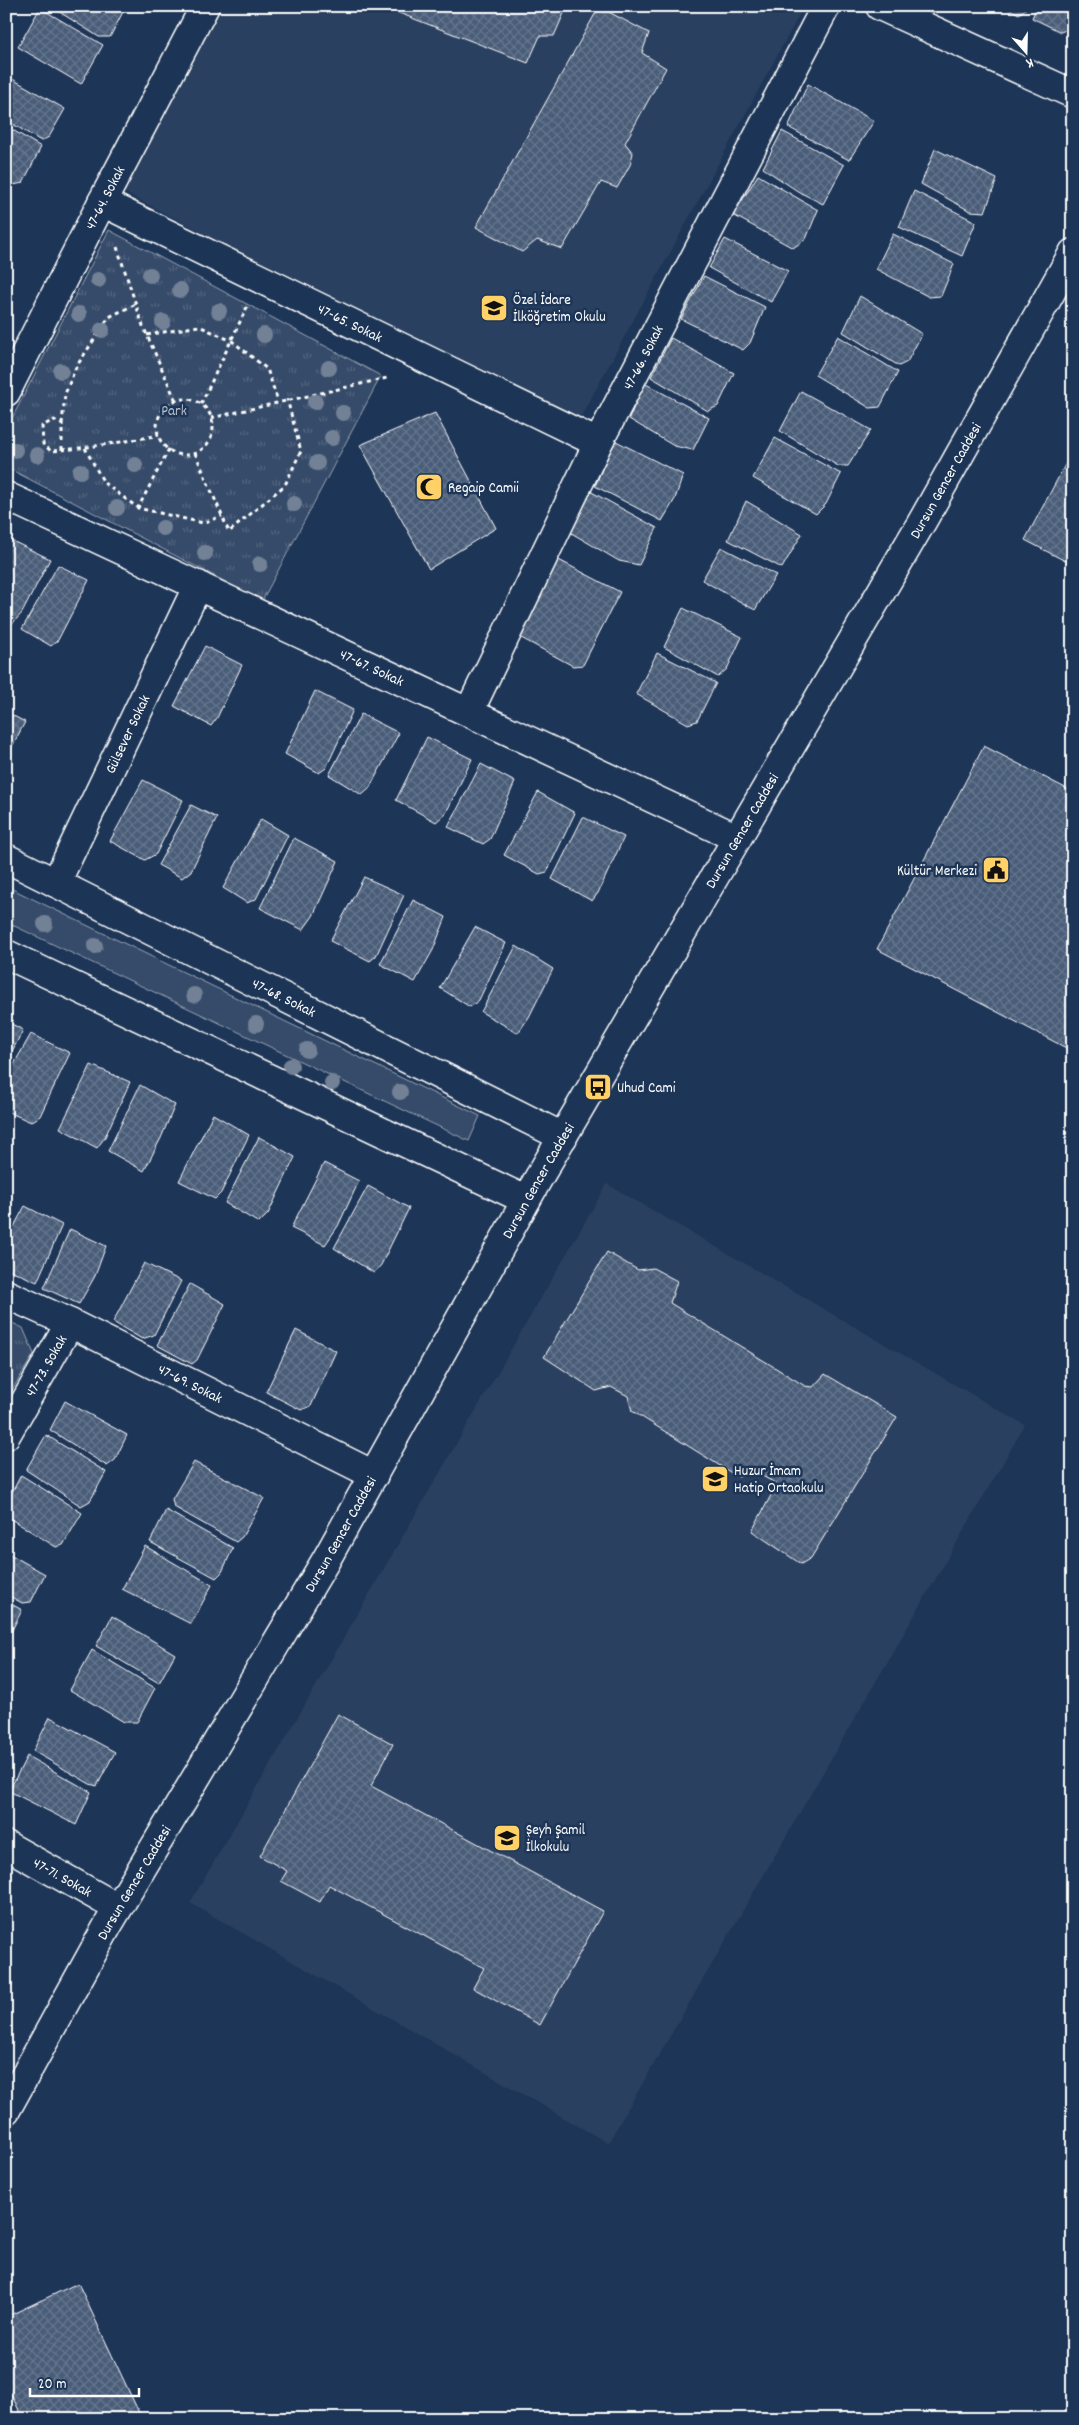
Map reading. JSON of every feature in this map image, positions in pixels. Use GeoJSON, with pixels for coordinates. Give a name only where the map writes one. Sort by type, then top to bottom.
{"type":"FeatureCollection","features":[{"type":"Feature","properties":{"kind":"street","name":"47-64. Sokak"},"geometry":{"type":"LineString","coordinates":[[6,392],[102,202],[205,6]]}},
{"type":"Feature","properties":{"kind":"street","name":"47-66. Sokak"},"geometry":{"type":"LineString","coordinates":[[469,712],[598,443],[826,6]]}},
{"type":"Feature","properties":{"kind":"street"},"geometry":{"type":"LineString","coordinates":[[880,6],[1073,94]]}},
{"type":"Feature","properties":{"kind":"street","name":"47-65. Sokak"},"geometry":{"type":"LineString","coordinates":[[102,202],[598,443]]}},
{"type":"Feature","properties":{"kind":"street","name":"Dursun Gencer Caddesi"},"geometry":{"type":"LineString","coordinates":[[6,2110],[118,1908],[321,1568],[526,1200],[923,520],[1073,253]]}},
{"type":"Feature","properties":{"kind":"street","name":"47-67. Sokak"},"geometry":{"type":"LineString","coordinates":[[6,496],[737,838]]}},
{"type":"Feature","properties":{"kind":"street","name":"Gülsever Sokak"},"geometry":{"type":"LineString","coordinates":[[56,883],[198,585]]}},
{"type":"Feature","properties":{"kind":"street","name":"47-68. Sokak"},"geometry":{"type":"LineString","coordinates":[[6,858],[563,1137]]}},
{"type":"Feature","properties":{"kind":"street"},"geometry":{"type":"LineString","coordinates":[[6,954],[526,1200]]}},
{"type":"Feature","properties":{"kind":"street","name":"47-69. Sokak"},"geometry":{"type":"LineString","coordinates":[[6,1294],[70,1323],[374,1475]]}},
{"type":"Feature","properties":{"kind":"street","name":"47-73. Sokak"},"geometry":{"type":"LineString","coordinates":[[6,1435],[70,1323]]}},
{"type":"Feature","properties":{"kind":"street","name":"47-71. Sokak"},"geometry":{"type":"LineString","coordinates":[[6,1845],[118,1908]]}},
{"type":"Feature","properties":{"kind":"path"},"geometry":{"type":"LineString","coordinates":[[102,202],[147,335],[176,401]]}},
{"type":"Feature","properties":{"kind":"path"},"geometry":{"type":"LineString","coordinates":[[201,404],[260,279]]}},
{"type":"Feature","properties":{"kind":"path"},"geometry":{"type":"LineString","coordinates":[[62,450],[65,394],[76,367],[109,317],[136,304]]}},
{"type":"Feature","properties":{"kind":"path"},"geometry":{"type":"LineString","coordinates":[[147,335],[199,326],[232,340],[267,369],[278,401]]}},
{"type":"Feature","properties":{"kind":"path"},"geometry":{"type":"LineString","coordinates":[[211,418],[278,401],[393,377]]}},
{"type":"Feature","properties":{"kind":"path"},"geometry":{"type":"LineString","coordinates":[[195,453],[229,532],[285,485],[301,451],[287,399]]}},
{"type":"Feature","properties":{"kind":"path"},"geometry":{"type":"LineString","coordinates":[[192,400],[201,404],[211,418],[213,433],[207,445],[195,453],[179,454],[169,449],[158,435],[159,419],[163,410],[176,401],[192,400]]}},
{"type":"Feature","properties":{"kind":"path"},"geometry":{"type":"LineString","coordinates":[[62,424],[54,420],[42,426],[43,444],[51,451],[85,448],[158,435]]}},
{"type":"Feature","properties":{"kind":"path"},"geometry":{"type":"LineString","coordinates":[[85,448],[104,482],[138,508],[203,523],[222,516]]}},
{"type":"Feature","properties":{"kind":"path"},"geometry":{"type":"LineString","coordinates":[[138,508],[169,449]]}},
{"type":"Feature","properties":{"kind":"shaded area","name":"Özel İdare İlköğretim Okulu"},"geometry":{"type":"Polygon","coordinates":[[[220,6],[804,6],[576,426],[120,190],[220,6]]]}},
{"type":"Feature","properties":{"kind":"shaded area"},"geometry":{"type":"Polygon","coordinates":[[[607,1184],[1025,1425],[608,2143],[190,1903],[607,1184]]]}},
{"type":"Feature","properties":{"kind":"green space","name":"Park"},"geometry":{"type":"Polygon","coordinates":[[[109,230],[381,376],[262,601],[6,467],[6,430],[109,230]]]}},
{"type":"Feature","properties":{"kind":"green space"},"geometry":{"type":"Polygon","coordinates":[[[6,886],[480,1116],[469,1141],[6,922],[6,886]]]}},
{"type":"Feature","properties":{"kind":"green space"},"geometry":{"type":"Polygon","coordinates":[[[6,1320],[23,1328],[34,1354],[6,1400],[6,1320]]]}},
{"type":"Feature","properties":{"kind":"building"},"geometry":{"type":"Polygon","coordinates":[[[50,6],[126,6],[110,37],[99,37],[50,6]]]}},
{"type":"Feature","properties":{"kind":"building"},"geometry":{"type":"Polygon","coordinates":[[[381,6],[556,6],[564,13],[554,36],[540,36],[528,63],[381,6]]]}},
{"type":"Feature","properties":{"kind":"building"},"geometry":{"type":"Polygon","coordinates":[[[1003,6],[1029,6],[1019,14],[1003,6]]]}},
{"type":"Feature","properties":{"kind":"building"},"geometry":{"type":"Polygon","coordinates":[[[1037,6],[1073,6],[1071,27],[1061,32],[1032,18],[1037,6]]]}},
{"type":"Feature","properties":{"kind":"building"},"geometry":{"type":"Polygon","coordinates":[[[599,7],[649,33],[642,53],[666,68],[625,143],[633,153],[630,165],[617,188],[601,182],[562,249],[537,240],[522,252],[476,227],[599,7]]]}},
{"type":"Feature","properties":{"kind":"building"},"geometry":{"type":"Polygon","coordinates":[[[40,8],[103,45],[81,84],[18,47],[40,8]]]}},
{"type":"Feature","properties":{"kind":"building"},"geometry":{"type":"Polygon","coordinates":[[[9,77],[65,109],[49,137],[41,141],[6,120],[6,81],[9,77]]]}},
{"type":"Feature","properties":{"kind":"building"},"geometry":{"type":"Polygon","coordinates":[[[808,84],[874,121],[849,160],[788,127],[808,84]]]}},
{"type":"Feature","properties":{"kind":"building"},"geometry":{"type":"Polygon","coordinates":[[[6,126],[41,147],[23,183],[13,185],[6,181],[6,126]]]}},
{"type":"Feature","properties":{"kind":"building"},"geometry":{"type":"Polygon","coordinates":[[[782,131],[844,165],[823,204],[799,192],[763,168],[782,131]]]}},
{"type":"Feature","properties":{"kind":"building"},"geometry":{"type":"Polygon","coordinates":[[[935,149],[997,179],[985,212],[970,211],[921,184],[935,149]]]}},
{"type":"Feature","properties":{"kind":"building"},"geometry":{"type":"Polygon","coordinates":[[[758,175],[818,210],[806,239],[793,248],[733,215],[758,175]]]}},
{"type":"Feature","properties":{"kind":"building"},"geometry":{"type":"Polygon","coordinates":[[[914,191],[976,222],[962,256],[899,227],[914,191]]]}},
{"type":"Feature","properties":{"kind":"building"},"geometry":{"type":"Polygon","coordinates":[[[893,234],[954,264],[941,296],[929,297],[876,269],[893,234]]]}},
{"type":"Feature","properties":{"kind":"building"},"geometry":{"type":"Polygon","coordinates":[[[725,239],[788,271],[771,302],[709,268],[725,239]]]}},
{"type":"Feature","properties":{"kind":"building"},"geometry":{"type":"Polygon","coordinates":[[[704,276],[765,307],[750,343],[743,350],[681,319],[704,276]]]}},
{"type":"Feature","properties":{"kind":"building"},"geometry":{"type":"Polygon","coordinates":[[[860,296],[922,334],[907,362],[899,366],[843,332],[860,296]]]}},
{"type":"Feature","properties":{"kind":"building"},"geometry":{"type":"Polygon","coordinates":[[[838,336],[898,372],[880,407],[870,408],[815,375],[838,336]]]}},
{"type":"Feature","properties":{"kind":"building"},"geometry":{"type":"Polygon","coordinates":[[[671,338],[734,373],[718,406],[708,411],[651,377],[671,338]]]}},
{"type":"Feature","properties":{"kind":"building"},"geometry":{"type":"Polygon","coordinates":[[[644,383],[709,418],[693,450],[674,446],[629,419],[644,383]]]}},
{"type":"Feature","properties":{"kind":"building"},"geometry":{"type":"Polygon","coordinates":[[[801,391],[871,430],[848,466],[838,466],[780,431],[801,391]]]}},
{"type":"Feature","properties":{"kind":"building","name":"Regaip Camii"},"geometry":{"type":"Polygon","coordinates":[[[435,413],[496,528],[429,569],[360,445],[435,413]]]}},
{"type":"Feature","properties":{"kind":"building"},"geometry":{"type":"Polygon","coordinates":[[[775,438],[841,474],[826,504],[816,514],[753,478],[775,438]]]}},
{"type":"Feature","properties":{"kind":"building"},"geometry":{"type":"Polygon","coordinates":[[[614,440],[683,475],[675,499],[662,521],[595,486],[614,440]]]}},
{"type":"Feature","properties":{"kind":"building"},"geometry":{"type":"Polygon","coordinates":[[[1073,450],[1073,565],[1025,540],[1073,450]]]}},
{"type":"Feature","properties":{"kind":"building"},"geometry":{"type":"Polygon","coordinates":[[[588,490],[657,528],[639,565],[619,561],[568,531],[588,490]]]}},
{"type":"Feature","properties":{"kind":"building"},"geometry":{"type":"Polygon","coordinates":[[[746,501],[802,534],[782,568],[728,540],[746,501]]]}},
{"type":"Feature","properties":{"kind":"building"},"geometry":{"type":"Polygon","coordinates":[[[8,539],[50,559],[22,613],[11,625],[6,622],[6,543],[8,539]]]}},
{"type":"Feature","properties":{"kind":"building"},"geometry":{"type":"Polygon","coordinates":[[[721,547],[776,575],[755,610],[702,580],[721,547]]]}},
{"type":"Feature","properties":{"kind":"building"},"geometry":{"type":"Polygon","coordinates":[[[553,557],[620,592],[583,665],[573,666],[514,634],[553,557]]]}},
{"type":"Feature","properties":{"kind":"building"},"geometry":{"type":"Polygon","coordinates":[[[58,565],[89,580],[58,640],[51,646],[22,629],[58,565]]]}},
{"type":"Feature","properties":{"kind":"building"},"geometry":{"type":"Polygon","coordinates":[[[683,608],[742,637],[727,669],[718,677],[664,647],[683,608]]]}},
{"type":"Feature","properties":{"kind":"building"},"geometry":{"type":"Polygon","coordinates":[[[205,646],[242,665],[217,718],[211,726],[174,706],[205,646]]]}},
{"type":"Feature","properties":{"kind":"building"},"geometry":{"type":"Polygon","coordinates":[[[657,653],[716,683],[697,721],[688,724],[636,694],[657,653]]]}},
{"type":"Feature","properties":{"kind":"building"},"geometry":{"type":"Polygon","coordinates":[[[315,691],[353,710],[326,768],[319,773],[285,754],[315,691]]]}},
{"type":"Feature","properties":{"kind":"building"},"geometry":{"type":"Polygon","coordinates":[[[6,712],[25,722],[6,758],[6,712]]]}},
{"type":"Feature","properties":{"kind":"building"},"geometry":{"type":"Polygon","coordinates":[[[361,714],[399,733],[369,789],[362,795],[329,775],[361,714]]]}},
{"type":"Feature","properties":{"kind":"building"},"geometry":{"type":"Polygon","coordinates":[[[427,737],[472,759],[446,813],[436,822],[396,800],[427,737]]]}},
{"type":"Feature","properties":{"kind":"building","name":"Kültür Merkezi"},"geometry":{"type":"Polygon","coordinates":[[[984,746],[1073,792],[1072,1051],[877,949],[984,746]]]}},
{"type":"Feature","properties":{"kind":"building"},"geometry":{"type":"Polygon","coordinates":[[[481,764],[515,782],[490,839],[483,844],[448,827],[481,764]]]}},
{"type":"Feature","properties":{"kind":"building"},"geometry":{"type":"Polygon","coordinates":[[[143,780],[183,800],[156,854],[145,860],[110,841],[143,780]]]}},
{"type":"Feature","properties":{"kind":"building"},"geometry":{"type":"Polygon","coordinates":[[[538,792],[575,813],[547,872],[539,874],[504,855],[538,792]]]}},
{"type":"Feature","properties":{"kind":"building"},"geometry":{"type":"Polygon","coordinates":[[[191,805],[217,818],[191,871],[182,878],[158,865],[191,805]]]}},
{"type":"Feature","properties":{"kind":"building"},"geometry":{"type":"Polygon","coordinates":[[[583,817],[624,837],[598,893],[592,901],[552,879],[583,817]]]}},
{"type":"Feature","properties":{"kind":"building"},"geometry":{"type":"Polygon","coordinates":[[[261,819],[288,835],[256,899],[247,903],[223,888],[261,819]]]}},
{"type":"Feature","properties":{"kind":"building"},"geometry":{"type":"Polygon","coordinates":[[[294,838],[338,861],[313,916],[303,930],[260,908],[294,838]]]}},
{"type":"Feature","properties":{"kind":"building"},"geometry":{"type":"Polygon","coordinates":[[[364,877],[404,895],[376,956],[370,961],[330,941],[364,877]]]}},
{"type":"Feature","properties":{"kind":"building"},"geometry":{"type":"Polygon","coordinates":[[[413,900],[446,917],[433,950],[415,982],[380,964],[413,900]]]}},
{"type":"Feature","properties":{"kind":"building"},"geometry":{"type":"Polygon","coordinates":[[[475,927],[506,943],[479,1000],[470,1007],[440,988],[475,927]]]}},
{"type":"Feature","properties":{"kind":"building"},"geometry":{"type":"Polygon","coordinates":[[[516,946],[553,969],[529,1017],[518,1033],[481,1012],[516,946]]]}},
{"type":"Feature","properties":{"kind":"building"},"geometry":{"type":"Polygon","coordinates":[[[6,1021],[23,1030],[6,1063],[6,1021]]]}},
{"type":"Feature","properties":{"kind":"building"},"geometry":{"type":"Polygon","coordinates":[[[31,1034],[70,1053],[40,1116],[31,1122],[6,1111],[6,1078],[31,1034]]]}},
{"type":"Feature","properties":{"kind":"building"},"geometry":{"type":"Polygon","coordinates":[[[91,1065],[130,1082],[105,1137],[97,1148],[60,1128],[91,1065]]]}},
{"type":"Feature","properties":{"kind":"building"},"geometry":{"type":"Polygon","coordinates":[[[140,1085],[175,1105],[144,1171],[108,1151],[140,1085]]]}},
{"type":"Feature","properties":{"kind":"building"},"geometry":{"type":"Polygon","coordinates":[[[213,1114],[249,1135],[221,1193],[215,1199],[179,1181],[213,1114]]]}},
{"type":"Feature","properties":{"kind":"building"},"geometry":{"type":"Polygon","coordinates":[[[259,1137],[295,1157],[268,1214],[259,1223],[225,1203],[259,1137]]]}},
{"type":"Feature","properties":{"kind":"building"},"geometry":{"type":"Polygon","coordinates":[[[324,1163],[359,1181],[338,1226],[325,1245],[291,1228],[324,1163]]]}},
{"type":"Feature","properties":{"kind":"building"},"geometry":{"type":"Polygon","coordinates":[[[368,1186],[409,1208],[381,1265],[374,1273],[334,1248],[368,1186]]]}},
{"type":"Feature","properties":{"kind":"building"},"geometry":{"type":"Polygon","coordinates":[[[25,1206],[62,1225],[37,1282],[6,1268],[6,1241],[25,1206]]]}},
{"type":"Feature","properties":{"kind":"building"},"geometry":{"type":"Polygon","coordinates":[[[70,1229],[106,1246],[95,1276],[79,1304],[44,1288],[70,1229]]]}},
{"type":"Feature","properties":{"kind":"building"},"geometry":{"type":"Polygon","coordinates":[[[607,1252],[638,1270],[653,1268],[677,1281],[670,1303],[805,1386],[813,1387],[825,1374],[897,1417],[811,1558],[801,1564],[752,1531],[777,1484],[755,1472],[738,1477],[632,1411],[628,1396],[611,1387],[596,1391],[544,1357],[607,1252]]]}},
{"type":"Feature","properties":{"kind":"building"},"geometry":{"type":"Polygon","coordinates":[[[144,1263],[181,1281],[154,1335],[142,1339],[113,1322],[144,1263]]]}},
{"type":"Feature","properties":{"kind":"building"},"geometry":{"type":"Polygon","coordinates":[[[190,1284],[225,1304],[197,1360],[192,1364],[157,1345],[190,1284]]]}},
{"type":"Feature","properties":{"kind":"building"},"geometry":{"type":"Polygon","coordinates":[[[296,1330],[336,1351],[311,1406],[301,1410],[266,1392],[296,1330]]]}},
{"type":"Feature","properties":{"kind":"building"},"geometry":{"type":"Polygon","coordinates":[[[65,1401],[127,1435],[115,1460],[107,1466],[50,1430],[65,1401]]]}},
{"type":"Feature","properties":{"kind":"building"},"geometry":{"type":"Polygon","coordinates":[[[46,1435],[106,1472],[90,1501],[81,1506],[26,1470],[46,1435]]]}},
{"type":"Feature","properties":{"kind":"building"},"geometry":{"type":"Polygon","coordinates":[[[194,1462],[264,1498],[242,1537],[236,1542],[174,1507],[172,1499],[194,1462]]]}},
{"type":"Feature","properties":{"kind":"building"},"geometry":{"type":"Polygon","coordinates":[[[21,1475],[82,1513],[63,1545],[56,1547],[6,1516],[6,1504],[21,1475]]]}},
{"type":"Feature","properties":{"kind":"building"},"geometry":{"type":"Polygon","coordinates":[[[166,1510],[233,1548],[222,1572],[216,1578],[150,1542],[166,1510]]]}},
{"type":"Feature","properties":{"kind":"building"},"geometry":{"type":"Polygon","coordinates":[[[145,1546],[212,1585],[191,1624],[122,1589],[145,1546]]]}},
{"type":"Feature","properties":{"kind":"building"},"geometry":{"type":"Polygon","coordinates":[[[6,1552],[45,1574],[31,1602],[22,1603],[6,1594],[6,1552]]]}},
{"type":"Feature","properties":{"kind":"building"},"geometry":{"type":"Polygon","coordinates":[[[6,1601],[22,1610],[6,1642],[6,1601]]]}},
{"type":"Feature","properties":{"kind":"building"},"geometry":{"type":"Polygon","coordinates":[[[112,1616],[175,1654],[159,1683],[96,1646],[112,1616]]]}},
{"type":"Feature","properties":{"kind":"building"},"geometry":{"type":"Polygon","coordinates":[[[92,1650],[155,1688],[137,1722],[124,1722],[70,1690],[92,1650]]]}},
{"type":"Feature","properties":{"kind":"building"},"geometry":{"type":"Polygon","coordinates":[[[338,1714],[393,1744],[371,1786],[603,1911],[540,2025],[473,1988],[484,1968],[329,1885],[320,1902],[281,1881],[287,1871],[260,1856],[338,1714]]]}},
{"type":"Feature","properties":{"kind":"building"},"geometry":{"type":"Polygon","coordinates":[[[50,1717],[115,1752],[97,1786],[90,1784],[33,1751],[50,1717]]]}},
{"type":"Feature","properties":{"kind":"building"},"geometry":{"type":"Polygon","coordinates":[[[27,1756],[91,1792],[76,1825],[9,1791],[27,1756]]]}},
{"type":"Feature","properties":{"kind":"building"},"geometry":{"type":"Polygon","coordinates":[[[6,1940],[12,1943],[6,1953],[6,1940]]]}},
{"type":"Feature","properties":{"kind":"building"},"geometry":{"type":"Polygon","coordinates":[[[78,2283],[142,2419],[23,2419],[6,2383],[6,2317],[78,2283]]]}},
{"type":"Feature","properties":{"kind":"building"},"geometry":{"type":"Polygon","coordinates":[[[839,2413],[849,2419],[836,2419],[839,2413]]]}},
{"type":"Feature","properties":{"kind":"place","name":"Özel İdare İlköğretim Okulu"},"geometry":{"type":"Point","coordinates":[494,308]}},
{"type":"Feature","properties":{"kind":"place","name":"Regaip Camii"},"geometry":{"type":"Point","coordinates":[429,487]}},
{"type":"Feature","properties":{"kind":"place","name":"Kültür Merkezi"},"geometry":{"type":"Point","coordinates":[996,870]}},
{"type":"Feature","properties":{"kind":"place","name":"Uhud Cami"},"geometry":{"type":"Point","coordinates":[598,1087]}},
{"type":"Feature","properties":{"kind":"place","name":"Huzur İmam Hatip Ortaokulu"},"geometry":{"type":"Point","coordinates":[715,1479]}},
{"type":"Feature","properties":{"kind":"place","name":"Şeyh Şamil İlkokulu"},"geometry":{"type":"Point","coordinates":[507,1838]}}]}
